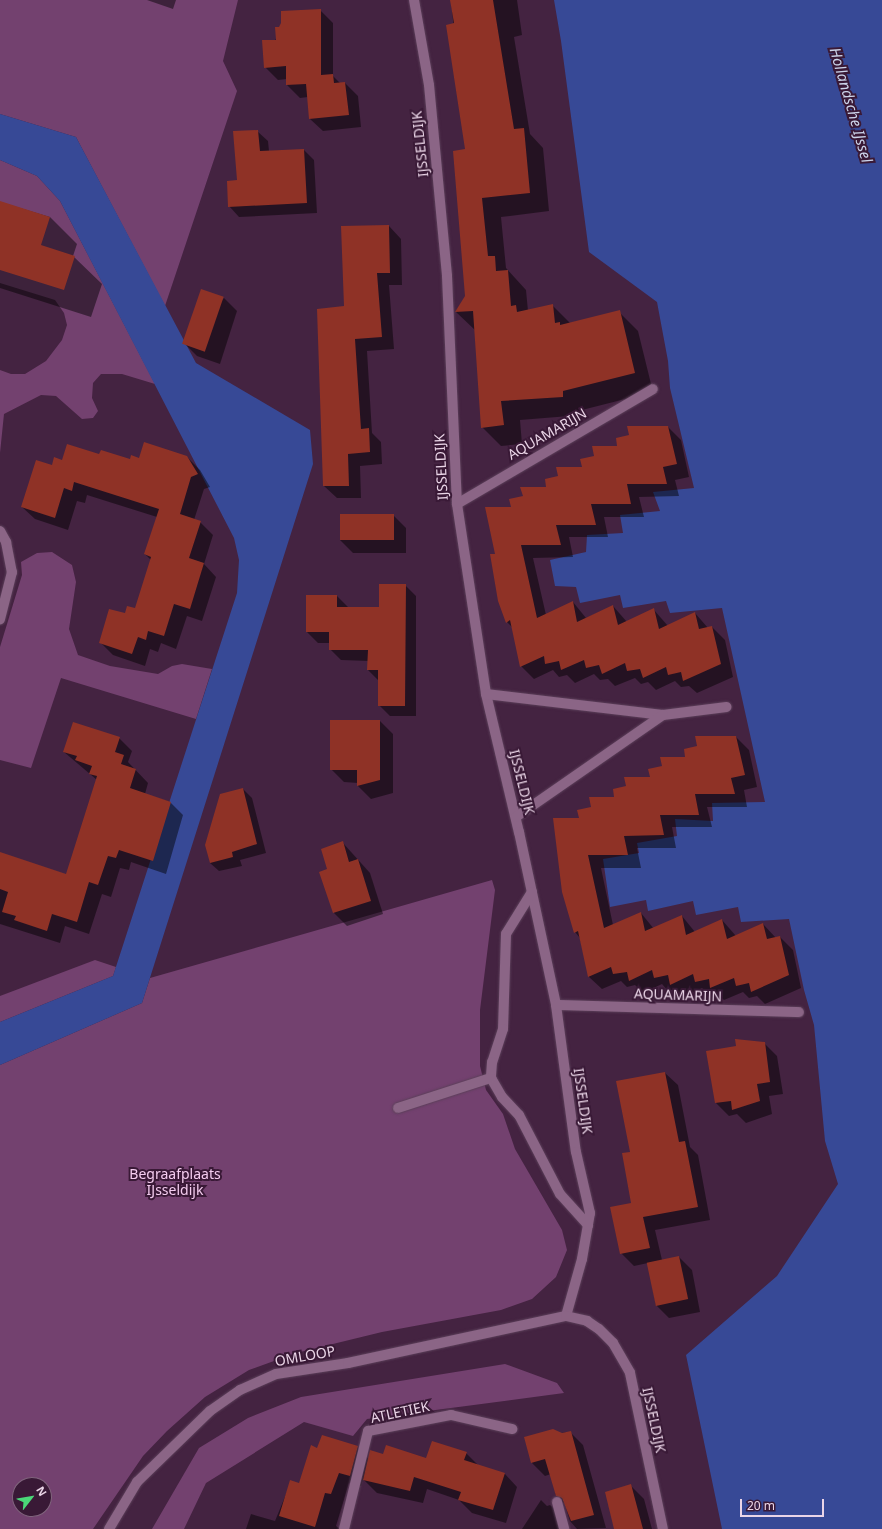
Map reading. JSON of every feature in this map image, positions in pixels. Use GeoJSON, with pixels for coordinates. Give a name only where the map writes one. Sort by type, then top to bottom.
{"type":"FeatureCollection","features":[{"type":"Feature","properties":{"kind":"street","name":"IJSSELDIJK"},"geometry":{"type":"LineString","coordinates":[[414,0],[429,85],[447,276],[457,504],[486,694],[516,817],[556,1005],[576,1152],[590,1213],[582,1259],[566,1316],[587,1321],[599,1329],[613,1343],[630,1373],[663,1529]]}},
{"type":"Feature","properties":{"kind":"street","name":"AQUAMARIJN"},"geometry":{"type":"LineString","coordinates":[[457,504],[652,389]]}},
{"type":"Feature","properties":{"kind":"street"},"geometry":{"type":"LineString","coordinates":[[0,531],[6,542],[12,572],[0,619]]}},
{"type":"Feature","properties":{"kind":"street"},"geometry":{"type":"LineString","coordinates":[[486,694],[663,716],[726,707]]}},
{"type":"Feature","properties":{"kind":"street"},"geometry":{"type":"LineString","coordinates":[[516,817],[663,716]]}},
{"type":"Feature","properties":{"kind":"street"},"geometry":{"type":"LineString","coordinates":[[532,892],[506,934],[503,1029],[492,1062],[491,1078],[502,1096],[519,1115],[560,1194],[588,1225]]}},
{"type":"Feature","properties":{"kind":"street","name":"AQUAMARIJN"},"geometry":{"type":"LineString","coordinates":[[556,1005],[799,1012]]}},
{"type":"Feature","properties":{"kind":"street"},"geometry":{"type":"LineString","coordinates":[[398,1108],[491,1078]]}},
{"type":"Feature","properties":{"kind":"street","name":"OMLOOP"},"geometry":{"type":"LineString","coordinates":[[109,1529],[137,1482],[210,1411],[240,1390],[276,1374],[348,1363],[566,1316]]}},
{"type":"Feature","properties":{"kind":"street","name":"ATLETIEK"},"geometry":{"type":"LineString","coordinates":[[344,1529],[368,1431],[451,1415],[512,1429]]}},
{"type":"Feature","properties":{"kind":"street"},"geometry":{"type":"LineString","coordinates":[[558,1502],[564,1529]]}},
{"type":"Feature","properties":{"kind":"green space"},"geometry":{"type":"Polygon","coordinates":[[[0,0],[238,0],[223,61],[237,91],[165,306],[76,137],[0,114],[0,0]]]}},
{"type":"Feature","properties":{"kind":"green space"},"geometry":{"type":"Polygon","coordinates":[[[0,160],[37,176],[60,201],[155,384],[122,374],[101,374],[93,383],[92,398],[98,411],[93,418],[82,419],[56,396],[41,395],[4,414],[0,453],[0,370],[11,374],[25,374],[46,361],[62,340],[67,325],[64,313],[55,300],[0,283],[0,160]]]}},
{"type":"Feature","properties":{"kind":"green space"},"geometry":{"type":"Polygon","coordinates":[[[52,552],[72,565],[76,582],[69,629],[78,655],[110,666],[158,674],[172,666],[182,664],[212,669],[196,719],[61,678],[31,768],[0,760],[0,647],[22,575],[21,562],[37,553],[52,552]]]}},
{"type":"Feature","properties":{"kind":"green space","name":"Begraafplaats IJsseldijk"},"geometry":{"type":"Polygon","coordinates":[[[492,880],[495,890],[480,1010],[480,1066],[486,1090],[503,1114],[515,1149],[562,1230],[567,1250],[556,1277],[532,1299],[501,1310],[382,1332],[296,1353],[249,1370],[205,1397],[167,1431],[143,1456],[93,1529],[0,1529],[0,1065],[142,1003],[150,978],[492,880]]]}},
{"type":"Feature","properties":{"kind":"green space"},"geometry":{"type":"Polygon","coordinates":[[[95,960],[116,967],[113,976],[0,1022],[0,996],[95,960]]]}},
{"type":"Feature","properties":{"kind":"green space"},"geometry":{"type":"Polygon","coordinates":[[[505,1364],[557,1383],[564,1393],[367,1419],[353,1436],[304,1422],[206,1483],[184,1529],[152,1529],[199,1448],[248,1418],[301,1397],[505,1364]]]}},
{"type":"Feature","properties":{"kind":"water","name":"Hollandsche IJssel"},"geometry":{"type":"Polygon","coordinates":[[[554,0],[882,0],[882,1529],[722,1529],[686,1355],[777,1276],[838,1184],[825,1141],[814,1025],[804,990],[789,919],[741,922],[738,907],[696,915],[693,901],[648,911],[646,900],[610,907],[603,859],[639,853],[637,843],[677,836],[675,819],[713,821],[712,803],[765,802],[722,608],[670,613],[666,601],[623,608],[620,595],[580,603],[576,587],[555,586],[550,560],[586,552],[587,535],[623,533],[620,515],[660,511],[653,492],[694,488],[670,388],[668,361],[657,302],[589,252],[561,41],[554,0]]]}},
{"type":"Feature","properties":{"kind":"water"},"geometry":{"type":"Polygon","coordinates":[[[0,114],[76,137],[196,363],[310,430],[313,464],[142,1003],[0,1065],[0,1022],[113,976],[237,593],[239,560],[234,538],[60,201],[37,176],[0,160],[0,114]]]}},
{"type":"Feature","properties":{"kind":"building"},"geometry":{"type":"Polygon","coordinates":[[[450,0],[493,0],[514,129],[524,128],[530,193],[482,198],[488,256],[495,256],[496,271],[508,270],[511,306],[516,305],[517,312],[553,304],[555,323],[560,322],[560,325],[620,310],[635,373],[563,391],[563,397],[501,401],[504,425],[481,428],[473,311],[455,312],[465,296],[453,151],[465,149],[446,25],[454,23],[450,0]]]}},
{"type":"Feature","properties":{"kind":"building"},"geometry":{"type":"Polygon","coordinates":[[[321,9],[321,75],[333,74],[334,83],[345,82],[349,115],[309,119],[306,84],[286,85],[286,66],[264,68],[262,40],[276,40],[275,27],[279,27],[281,23],[281,11],[321,9]]]}},
{"type":"Feature","properties":{"kind":"building"},"geometry":{"type":"Polygon","coordinates":[[[258,130],[260,151],[304,149],[307,203],[228,207],[227,181],[237,180],[233,131],[258,130]]]}},
{"type":"Feature","properties":{"kind":"building"},"geometry":{"type":"Polygon","coordinates":[[[0,201],[50,217],[41,245],[75,256],[64,290],[0,270],[0,201]]]}},
{"type":"Feature","properties":{"kind":"building"},"geometry":{"type":"Polygon","coordinates":[[[389,225],[390,273],[377,273],[382,337],[355,339],[361,429],[369,428],[370,452],[348,454],[349,486],[323,486],[317,309],[344,306],[341,226],[389,225]]]}},
{"type":"Feature","properties":{"kind":"building"},"geometry":{"type":"Polygon","coordinates":[[[201,289],[224,297],[205,352],[182,344],[201,289]]]}},
{"type":"Feature","properties":{"kind":"building"},"geometry":{"type":"Polygon","coordinates":[[[627,426],[668,426],[677,464],[663,467],[667,484],[627,484],[631,504],[591,504],[596,525],[556,525],[561,545],[521,545],[537,618],[573,601],[577,622],[613,605],[618,625],[654,608],[659,629],[695,612],[699,629],[712,626],[721,664],[683,681],[681,672],[668,675],[666,667],[643,678],[640,669],[627,671],[625,663],[602,674],[599,665],[586,668],[584,660],[561,670],[559,661],[545,664],[544,656],[520,667],[510,620],[506,623],[498,601],[490,554],[495,554],[485,507],[511,507],[509,499],[523,496],[520,487],[546,487],[545,479],[558,476],[556,467],[582,467],[580,459],[594,456],[592,446],[617,446],[616,438],[629,435],[627,426]]]}},
{"type":"Feature","properties":{"kind":"building"},"geometry":{"type":"Polygon","coordinates":[[[144,442],[187,456],[198,474],[191,477],[180,514],[201,521],[189,558],[204,563],[190,609],[174,604],[164,636],[148,631],[146,640],[138,637],[132,654],[99,643],[109,609],[125,613],[127,606],[135,608],[151,557],[144,554],[159,509],[74,482],[72,491],[64,488],[55,518],[21,507],[36,460],[52,465],[54,457],[62,460],[67,444],[99,454],[101,450],[130,459],[131,455],[139,458],[144,442]]]}},
{"type":"Feature","properties":{"kind":"building"},"geometry":{"type":"Polygon","coordinates":[[[340,514],[394,514],[394,540],[340,540],[340,514]]]}},
{"type":"Feature","properties":{"kind":"building"},"geometry":{"type":"Polygon","coordinates":[[[379,584],[406,584],[405,706],[378,706],[378,670],[367,670],[368,650],[329,650],[329,632],[306,632],[306,595],[337,595],[337,607],[379,607],[379,584]]]}},
{"type":"Feature","properties":{"kind":"building"},"geometry":{"type":"Polygon","coordinates":[[[330,720],[380,720],[380,780],[357,786],[357,770],[330,770],[330,720]]]}},
{"type":"Feature","properties":{"kind":"building"},"geometry":{"type":"Polygon","coordinates":[[[73,722],[120,737],[115,752],[124,755],[121,764],[136,769],[130,788],[171,802],[153,861],[119,850],[116,858],[108,856],[98,885],[89,882],[77,922],[52,914],[47,931],[14,920],[16,916],[2,912],[8,892],[0,889],[0,852],[66,874],[97,776],[89,774],[92,766],[75,760],[77,756],[63,752],[73,722]]]}},
{"type":"Feature","properties":{"kind":"building"},"geometry":{"type":"Polygon","coordinates":[[[695,736],[736,736],[745,775],[731,778],[735,794],[695,794],[699,815],[660,815],[664,835],[624,836],[628,855],[588,855],[604,928],[641,912],[645,931],[682,915],[686,935],[722,919],[727,939],[763,923],[767,939],[780,936],[789,975],[751,992],[749,983],[736,986],[734,978],[710,988],[709,979],[695,982],[693,974],[670,985],[668,975],[654,978],[652,970],[629,981],[627,972],[613,974],[611,967],[588,977],[578,931],[574,933],[562,892],[553,818],[579,818],[577,810],[591,807],[589,797],[614,797],[613,789],[626,786],[624,777],[650,777],[648,769],[662,766],[660,757],[685,757],[684,749],[697,746],[695,736]]]}},
{"type":"Feature","properties":{"kind":"building"},"geometry":{"type":"Polygon","coordinates":[[[243,788],[257,844],[232,852],[233,857],[210,863],[205,845],[220,794],[243,788]]]}},
{"type":"Feature","properties":{"kind":"building"},"geometry":{"type":"Polygon","coordinates":[[[343,841],[349,862],[358,859],[371,901],[333,913],[319,872],[327,869],[321,849],[343,841]]]}},
{"type":"Feature","properties":{"kind":"building"},"geometry":{"type":"Polygon","coordinates":[[[735,1039],[765,1042],[770,1082],[757,1084],[760,1101],[732,1110],[731,1101],[715,1103],[706,1051],[736,1046],[735,1039]]]}},
{"type":"Feature","properties":{"kind":"building"},"geometry":{"type":"Polygon","coordinates":[[[665,1072],[679,1142],[685,1141],[698,1207],[643,1217],[650,1248],[620,1254],[610,1207],[631,1203],[622,1153],[630,1152],[616,1081],[665,1072]]]}},
{"type":"Feature","properties":{"kind":"building"},"geometry":{"type":"Polygon","coordinates":[[[679,1256],[688,1299],[656,1306],[647,1263],[679,1256]]]}},
{"type":"Feature","properties":{"kind":"building"},"geometry":{"type":"Polygon","coordinates":[[[553,1429],[562,1433],[571,1431],[594,1515],[571,1521],[562,1498],[556,1496],[545,1459],[531,1463],[524,1437],[553,1429]]]}},
{"type":"Feature","properties":{"kind":"building"},"geometry":{"type":"Polygon","coordinates":[[[322,1435],[358,1446],[350,1476],[339,1473],[331,1494],[325,1493],[315,1527],[279,1516],[290,1480],[299,1483],[311,1445],[317,1448],[322,1435]]]}},
{"type":"Feature","properties":{"kind":"building"},"geometry":{"type":"Polygon","coordinates":[[[432,1441],[467,1452],[464,1460],[505,1473],[493,1510],[458,1500],[461,1492],[414,1477],[410,1491],[363,1480],[370,1450],[383,1454],[386,1445],[426,1458],[432,1441]]]}},
{"type":"Feature","properties":{"kind":"building"},"geometry":{"type":"Polygon","coordinates":[[[631,1484],[643,1529],[614,1529],[605,1492],[631,1484]]]}}]}
